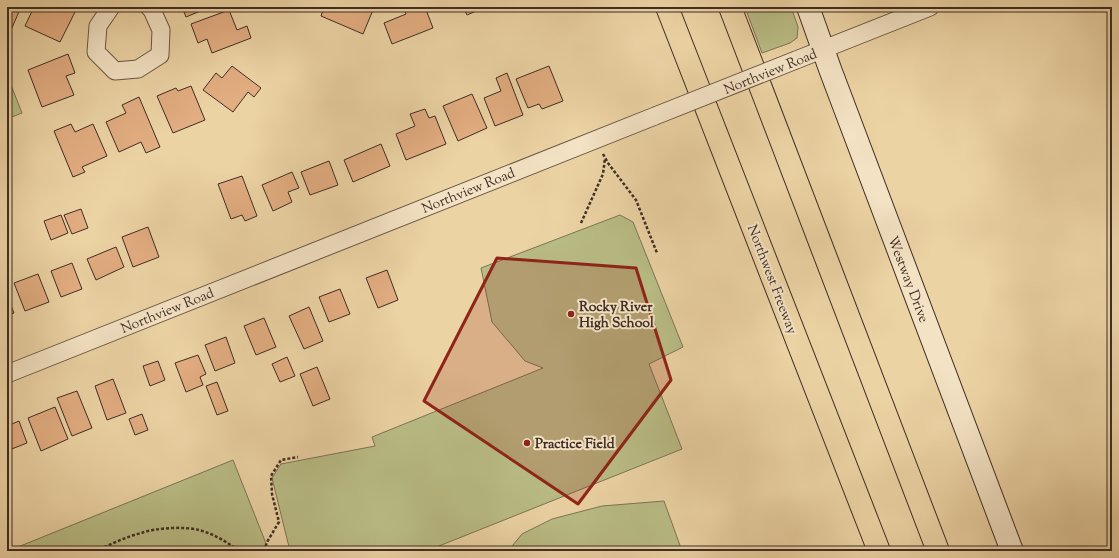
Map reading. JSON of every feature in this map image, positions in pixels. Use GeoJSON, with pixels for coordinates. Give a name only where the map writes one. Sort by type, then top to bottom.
{"type":"FeatureCollection","features":[{"type":"Feature","properties":{"kind":"highway","name":"Northwest Freeway"},"geometry":{"type":"LineString","coordinates":[[667,7],[879,551]]}},
{"type":"Feature","properties":{"kind":"highway"},"geometry":{"type":"LineString","coordinates":[[730,7],[938,551]]}},
{"type":"Feature","properties":{"kind":"main road","name":"Westway Drive"},"geometry":{"type":"LineString","coordinates":[[808,7],[1012,551]]}},
{"type":"Feature","properties":{"kind":"street"},"geometry":{"type":"LineString","coordinates":[[111,7],[98,26],[96,52],[115,72],[138,69],[160,55],[162,30],[149,7]]}},
{"type":"Feature","properties":{"kind":"street","name":"Northview Road"},"geometry":{"type":"LineString","coordinates":[[7,374],[930,7]]}},
{"type":"Feature","properties":{"kind":"path"},"geometry":{"type":"LineString","coordinates":[[601,151],[636,200],[657,253]]}},
{"type":"Feature","properties":{"kind":"path"},"geometry":{"type":"LineString","coordinates":[[581,223],[603,174],[605,158]]}},
{"type":"Feature","properties":{"kind":"path"},"geometry":{"type":"LineString","coordinates":[[264,551],[267,542],[279,522],[272,494],[271,476],[281,460],[298,456]]}},
{"type":"Feature","properties":{"kind":"path"},"geometry":{"type":"LineString","coordinates":[[95,551],[141,533],[180,528],[198,530],[224,540],[239,551]]}},
{"type":"Feature","properties":{"kind":"highlighted area"},"geometry":{"type":"Polygon","coordinates":[[[497,258],[636,268],[671,380],[578,504],[424,401],[497,258]]]}},
{"type":"Feature","properties":{"kind":"green space"},"geometry":{"type":"Polygon","coordinates":[[[745,7],[791,7],[798,27],[797,38],[790,43],[762,53],[745,7]]]}},
{"type":"Feature","properties":{"kind":"green space"},"geometry":{"type":"Polygon","coordinates":[[[7,75],[22,113],[7,119],[7,75]]]}},
{"type":"Feature","properties":{"kind":"green space"},"geometry":{"type":"Polygon","coordinates":[[[620,215],[633,222],[683,347],[649,364],[682,449],[434,548],[434,551],[290,551],[272,478],[281,464],[375,446],[372,437],[543,368],[525,361],[492,322],[481,268],[620,215]]]}},
{"type":"Feature","properties":{"kind":"green space"},"geometry":{"type":"Polygon","coordinates":[[[233,460],[269,551],[8,551],[233,460]]]}},
{"type":"Feature","properties":{"kind":"green space"},"geometry":{"type":"Polygon","coordinates":[[[664,501],[682,551],[508,551],[522,534],[552,519],[602,506],[664,501]]]}},
{"type":"Feature","properties":{"kind":"building"},"geometry":{"type":"Polygon","coordinates":[[[7,7],[21,7],[8,37],[7,37],[7,7]]]}},
{"type":"Feature","properties":{"kind":"building"},"geometry":{"type":"Polygon","coordinates":[[[34,7],[64,7],[75,12],[60,42],[25,26],[34,7]]]}},
{"type":"Feature","properties":{"kind":"building"},"geometry":{"type":"Polygon","coordinates":[[[182,7],[210,7],[186,17],[182,7]]]}},
{"type":"Feature","properties":{"kind":"building"},"geometry":{"type":"Polygon","coordinates":[[[324,7],[366,7],[373,10],[363,34],[321,16],[324,7]]]}},
{"type":"Feature","properties":{"kind":"building"},"geometry":{"type":"Polygon","coordinates":[[[403,7],[425,7],[433,28],[392,44],[384,23],[406,14],[403,7]]]}},
{"type":"Feature","properties":{"kind":"building"},"geometry":{"type":"Polygon","coordinates":[[[463,7],[480,7],[481,9],[467,15],[463,7]]]}},
{"type":"Feature","properties":{"kind":"building"},"geometry":{"type":"Polygon","coordinates":[[[229,10],[237,30],[247,26],[251,38],[212,53],[207,39],[198,43],[191,24],[229,10]]]}},
{"type":"Feature","properties":{"kind":"building"},"geometry":{"type":"Polygon","coordinates":[[[68,54],[75,73],[66,76],[74,95],[42,107],[28,70],[68,54]]]}},
{"type":"Feature","properties":{"kind":"building"},"geometry":{"type":"Polygon","coordinates":[[[232,66],[261,88],[254,97],[248,92],[233,112],[203,90],[216,73],[222,78],[232,66]]]}},
{"type":"Feature","properties":{"kind":"building"},"geometry":{"type":"Polygon","coordinates":[[[549,66],[563,101],[542,109],[539,104],[528,108],[516,79],[549,66]]]}},
{"type":"Feature","properties":{"kind":"building"},"geometry":{"type":"Polygon","coordinates":[[[507,73],[523,115],[495,126],[484,98],[501,91],[496,78],[507,73]]]}},
{"type":"Feature","properties":{"kind":"building"},"geometry":{"type":"Polygon","coordinates":[[[191,86],[205,120],[173,133],[157,96],[176,88],[178,91],[191,86]]]}},
{"type":"Feature","properties":{"kind":"building"},"geometry":{"type":"Polygon","coordinates":[[[472,94],[487,128],[458,141],[443,106],[472,94]]]}},
{"type":"Feature","properties":{"kind":"building"},"geometry":{"type":"Polygon","coordinates":[[[139,97],[160,147],[146,153],[141,142],[119,152],[106,122],[126,113],[122,105],[139,97]]]}},
{"type":"Feature","properties":{"kind":"building"},"geometry":{"type":"Polygon","coordinates":[[[425,109],[429,118],[435,116],[446,144],[406,160],[396,134],[415,126],[410,114],[425,109]]]}},
{"type":"Feature","properties":{"kind":"building"},"geometry":{"type":"Polygon","coordinates":[[[71,124],[75,132],[93,124],[107,156],[82,167],[85,172],[73,177],[54,131],[71,124]]]}},
{"type":"Feature","properties":{"kind":"building"},"geometry":{"type":"Polygon","coordinates":[[[381,144],[390,166],[353,182],[344,160],[381,144]]]}},
{"type":"Feature","properties":{"kind":"building"},"geometry":{"type":"Polygon","coordinates":[[[329,161],[338,185],[310,195],[301,172],[329,161]]]}},
{"type":"Feature","properties":{"kind":"building"},"geometry":{"type":"Polygon","coordinates":[[[292,172],[299,188],[288,192],[292,202],[273,211],[262,185],[292,172]]]}},
{"type":"Feature","properties":{"kind":"building"},"geometry":{"type":"Polygon","coordinates":[[[242,176],[257,216],[245,221],[242,215],[231,219],[218,184],[242,176]]]}},
{"type":"Feature","properties":{"kind":"building"},"geometry":{"type":"Polygon","coordinates":[[[81,209],[88,228],[72,234],[64,215],[81,209]]]}},
{"type":"Feature","properties":{"kind":"building"},"geometry":{"type":"Polygon","coordinates":[[[61,215],[68,233],[51,240],[44,221],[61,215]]]}},
{"type":"Feature","properties":{"kind":"building"},"geometry":{"type":"Polygon","coordinates":[[[148,227],[159,257],[133,267],[122,237],[148,227]]]}},
{"type":"Feature","properties":{"kind":"building"},"geometry":{"type":"Polygon","coordinates":[[[116,247],[124,267],[96,280],[87,259],[116,247]]]}},
{"type":"Feature","properties":{"kind":"building"},"geometry":{"type":"Polygon","coordinates":[[[72,263],[82,289],[61,297],[51,271],[72,263]]]}},
{"type":"Feature","properties":{"kind":"building"},"geometry":{"type":"Polygon","coordinates":[[[387,270],[398,300],[378,308],[366,278],[387,270]]]}},
{"type":"Feature","properties":{"kind":"building"},"geometry":{"type":"Polygon","coordinates":[[[38,274],[49,302],[25,311],[14,283],[38,274]]]}},
{"type":"Feature","properties":{"kind":"building"},"geometry":{"type":"Polygon","coordinates":[[[340,289],[350,314],[329,322],[319,297],[340,289]]]}},
{"type":"Feature","properties":{"kind":"building"},"geometry":{"type":"Polygon","coordinates":[[[7,296],[14,313],[7,315],[7,296]]]}},
{"type":"Feature","properties":{"kind":"building"},"geometry":{"type":"Polygon","coordinates":[[[309,307],[323,341],[304,349],[289,316],[309,307]]]}},
{"type":"Feature","properties":{"kind":"building"},"geometry":{"type":"Polygon","coordinates":[[[264,318],[276,347],[256,355],[244,326],[264,318]]]}},
{"type":"Feature","properties":{"kind":"building"},"geometry":{"type":"Polygon","coordinates":[[[226,337],[235,363],[215,371],[205,345],[226,337]]]}},
{"type":"Feature","properties":{"kind":"building"},"geometry":{"type":"Polygon","coordinates":[[[198,355],[206,374],[200,377],[203,385],[186,392],[175,363],[198,355]]]}},
{"type":"Feature","properties":{"kind":"building"},"geometry":{"type":"Polygon","coordinates":[[[287,357],[295,376],[280,382],[272,364],[287,357]]]}},
{"type":"Feature","properties":{"kind":"building"},"geometry":{"type":"Polygon","coordinates":[[[158,361],[165,380],[150,386],[143,366],[158,361]]]}},
{"type":"Feature","properties":{"kind":"building"},"geometry":{"type":"Polygon","coordinates":[[[317,367],[330,399],[313,406],[300,374],[317,367]]]}},
{"type":"Feature","properties":{"kind":"building"},"geometry":{"type":"Polygon","coordinates":[[[113,379],[126,413],[107,420],[95,386],[113,379]]]}},
{"type":"Feature","properties":{"kind":"building"},"geometry":{"type":"Polygon","coordinates":[[[217,382],[228,411],[217,415],[206,386],[217,382]]]}},
{"type":"Feature","properties":{"kind":"building"},"geometry":{"type":"Polygon","coordinates":[[[77,391],[92,428],[72,436],[57,398],[77,391]]]}},
{"type":"Feature","properties":{"kind":"building"},"geometry":{"type":"Polygon","coordinates":[[[55,407],[68,439],[41,451],[28,418],[55,407]]]}},
{"type":"Feature","properties":{"kind":"building"},"geometry":{"type":"Polygon","coordinates":[[[142,414],[148,430],[135,435],[129,419],[142,414]]]}},
{"type":"Feature","properties":{"kind":"building"},"geometry":{"type":"Polygon","coordinates":[[[19,421],[27,443],[9,450],[7,446],[7,426],[19,421]]]}},
{"type":"Feature","properties":{"kind":"place","name":"Rocky River High School"},"geometry":{"type":"Point","coordinates":[571,314]}},
{"type":"Feature","properties":{"kind":"place","name":"Practice Field"},"geometry":{"type":"Point","coordinates":[527,443]}}]}
